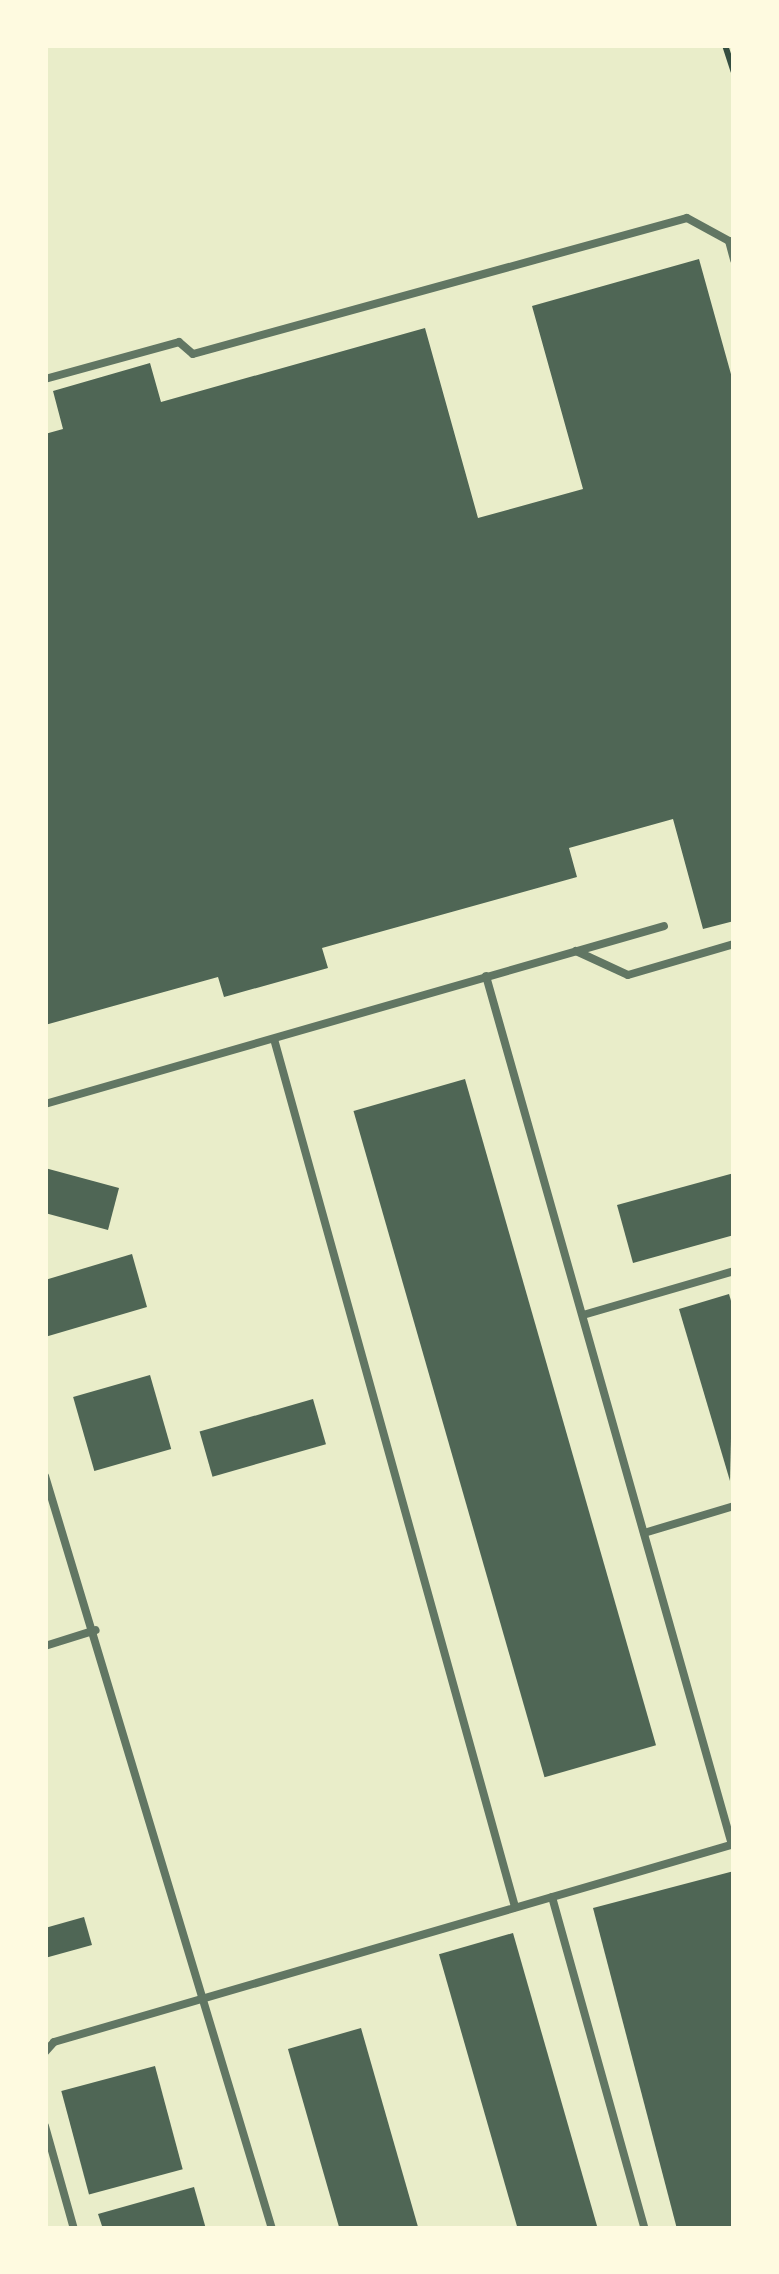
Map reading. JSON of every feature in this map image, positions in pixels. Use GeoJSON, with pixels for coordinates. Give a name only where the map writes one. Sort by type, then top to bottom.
{"type":"FeatureCollection","features":[{"type":"Feature","properties":{"kind":"lane"},"geometry":{"type":"LineString","coordinates":[[45,379],[179,342],[193,354],[687,218],[728,241],[734,260]]}},
{"type":"Feature","properties":{"kind":"lane"},"geometry":{"type":"LineString","coordinates":[[45,1104],[664,926]]}},
{"type":"Feature","properties":{"kind":"lane"},"geometry":{"type":"LineString","coordinates":[[576,951],[628,975],[734,944]]}},
{"type":"Feature","properties":{"kind":"lane"},"geometry":{"type":"LineString","coordinates":[[45,2052],[54,2042],[733,1844],[486,976]]}},
{"type":"Feature","properties":{"kind":"lane"},"geometry":{"type":"LineString","coordinates":[[274,1039],[515,1908]]}},
{"type":"Feature","properties":{"kind":"lane"},"geometry":{"type":"LineString","coordinates":[[583,1315],[734,1271]]}},
{"type":"Feature","properties":{"kind":"lane"},"geometry":{"type":"LineString","coordinates":[[45,1476],[96,1630],[272,2229]]}},
{"type":"Feature","properties":{"kind":"lane"},"geometry":{"type":"LineString","coordinates":[[644,1533],[734,1506]]}},
{"type":"Feature","properties":{"kind":"lane"},"geometry":{"type":"LineString","coordinates":[[45,1646],[96,1630]]}},
{"type":"Feature","properties":{"kind":"lane"},"geometry":{"type":"LineString","coordinates":[[552,1897],[646,2229]]}},
{"type":"Feature","properties":{"kind":"lane"},"geometry":{"type":"LineString","coordinates":[[45,2126],[74,2229]]}},
{"type":"Feature","properties":{"kind":"path"},"geometry":{"type":"LineString","coordinates":[[725,45],[734,72]]}},
{"type":"Feature","properties":{"kind":"building"},"geometry":{"type":"Polygon","coordinates":[[[699,259],[734,385],[734,921],[703,929],[673,819],[569,848],[577,877],[322,948],[328,968],[224,997],[218,977],[45,1025],[45,434],[63,429],[53,391],[150,363],[161,402],[425,328],[478,518],[583,489],[532,306],[699,259]]]}},
{"type":"Feature","properties":{"kind":"building"},"geometry":{"type":"Polygon","coordinates":[[[465,1079],[656,1745],[545,1777],[353,1111],[465,1079]]]}},
{"type":"Feature","properties":{"kind":"building"},"geometry":{"type":"Polygon","coordinates":[[[45,1168],[119,1188],[108,1230],[45,1213],[45,1168]]]}},
{"type":"Feature","properties":{"kind":"building"},"geometry":{"type":"Polygon","coordinates":[[[734,1173],[734,1235],[633,1263],[617,1205],[734,1173]]]}},
{"type":"Feature","properties":{"kind":"building"},"geometry":{"type":"Polygon","coordinates":[[[132,1254],[147,1307],[45,1337],[45,1280],[132,1254]]]}},
{"type":"Feature","properties":{"kind":"building"},"geometry":{"type":"Polygon","coordinates":[[[729,1294],[734,1311],[730,1481],[679,1309],[729,1294]]]}},
{"type":"Feature","properties":{"kind":"building"},"geometry":{"type":"Polygon","coordinates":[[[150,1375],[171,1449],[94,1471],[73,1397],[150,1375]]]}},
{"type":"Feature","properties":{"kind":"building"},"geometry":{"type":"Polygon","coordinates":[[[313,1399],[326,1444],[213,1477],[200,1432],[313,1399]]]}},
{"type":"Feature","properties":{"kind":"building"},"geometry":{"type":"Polygon","coordinates":[[[734,1871],[734,2229],[677,2229],[593,1908],[734,1871]]]}},
{"type":"Feature","properties":{"kind":"building"},"geometry":{"type":"Polygon","coordinates":[[[84,1917],[92,1945],[45,1958],[45,1928],[84,1917]]]}},
{"type":"Feature","properties":{"kind":"building"},"geometry":{"type":"Polygon","coordinates":[[[513,1933],[598,2229],[518,2229],[439,1954],[513,1933]]]}},
{"type":"Feature","properties":{"kind":"building"},"geometry":{"type":"Polygon","coordinates":[[[361,2028],[419,2229],[340,2229],[288,2049],[361,2028]]]}},
{"type":"Feature","properties":{"kind":"building"},"geometry":{"type":"Polygon","coordinates":[[[155,2066],[183,2169],[89,2194],[61,2091],[155,2066]]]}},
{"type":"Feature","properties":{"kind":"building"},"geometry":{"type":"Polygon","coordinates":[[[194,2187],[206,2229],[103,2229],[98,2214],[194,2187]]]}}]}
